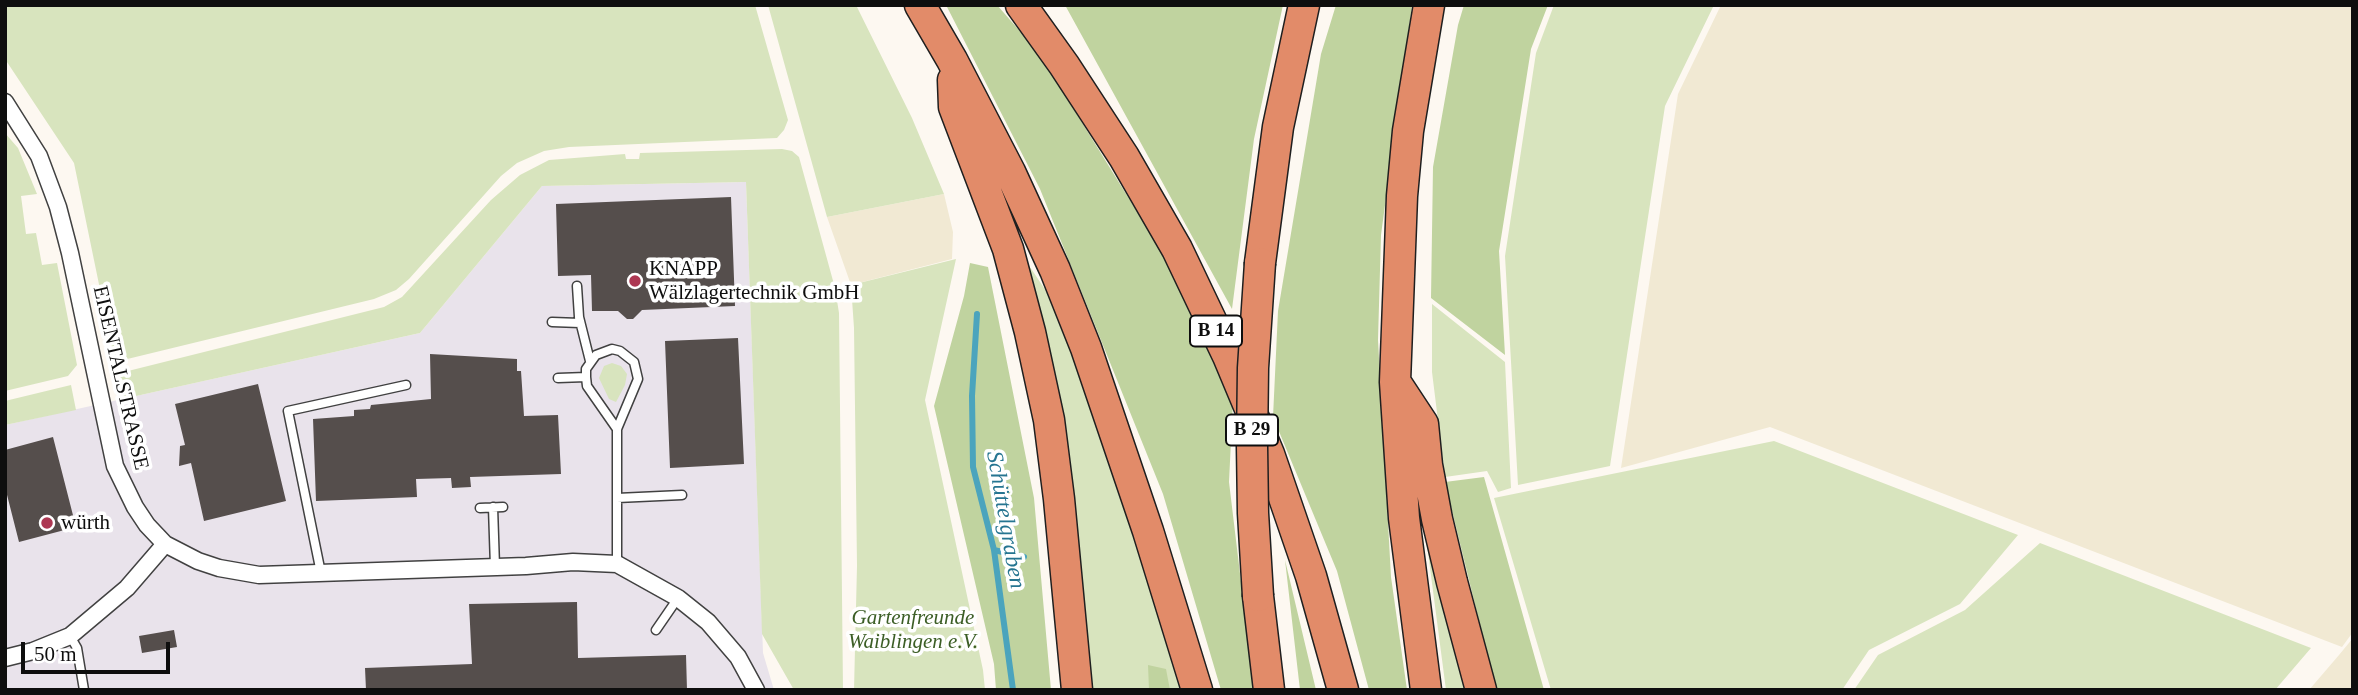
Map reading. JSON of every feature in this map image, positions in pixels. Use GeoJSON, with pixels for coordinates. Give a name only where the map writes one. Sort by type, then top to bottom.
{"type":"FeatureCollection","features":[{"type":"Feature","properties":{"kind":"highway"},"geometry":{"type":"LineString","coordinates":[[920,5],[1010,172],[1055,270],[1086,348],[1149,531],[1197,690]]}},
{"type":"Feature","properties":{"kind":"highway","name":"B 14"},"geometry":{"type":"LineString","coordinates":[[1021,5],[1124,157],[1177,249],[1222,344],[1269,454],[1311,576],[1343,690]]}},
{"type":"Feature","properties":{"kind":"highway","name":"B 29"},"geometry":{"type":"LineString","coordinates":[[1269,690],[1258,596],[1253,513],[1253,368],[1260,263],[1278,127],[1304,5]]}},
{"type":"Feature","properties":{"kind":"highway"},"geometry":{"type":"LineString","coordinates":[[1426,690],[1404,518],[1395,382],[1402,196],[1408,131],[1429,5]]}},
{"type":"Feature","properties":{"kind":"highway"},"geometry":{"type":"LineString","coordinates":[[952,60],[954,107],[1008,249],[1049,420],[1061,512],[1077,690]]}},
{"type":"Feature","properties":{"kind":"highway"},"geometry":{"type":"LineString","coordinates":[[1395,382],[1423,424],[1437,519],[1481,690]]}},
{"type":"Feature","properties":{"kind":"street","name":"EISENTALSTRASSE"},"geometry":{"type":"LineString","coordinates":[[5,102],[39,156],[58,207],[115,466],[135,507],[165,544],[198,561],[219,568],[259,575],[573,562],[617,564],[678,598],[708,622],[730,648],[756,690]]}},
{"type":"Feature","properties":{"kind":"street"},"geometry":{"type":"LineString","coordinates":[[5,658],[33,652],[70,636],[127,588],[165,544]]}},
{"type":"Feature","properties":{"kind":"lane"},"geometry":{"type":"LineString","coordinates":[[578,286],[580,323],[590,361],[587,386],[617,429]]}},
{"type":"Feature","properties":{"kind":"lane"},"geometry":{"type":"LineString","coordinates":[[552,322],[580,323]]}},
{"type":"Feature","properties":{"kind":"lane"},"geometry":{"type":"LineString","coordinates":[[590,361],[603,351],[621,351],[635,362],[638,370],[636,387],[617,429],[617,564]]}},
{"type":"Feature","properties":{"kind":"lane"},"geometry":{"type":"LineString","coordinates":[[558,378],[586,377]]}},
{"type":"Feature","properties":{"kind":"lane"},"geometry":{"type":"LineString","coordinates":[[321,573],[288,411],[406,385]]}},
{"type":"Feature","properties":{"kind":"lane"},"geometry":{"type":"LineString","coordinates":[[617,498],[682,495]]}},
{"type":"Feature","properties":{"kind":"lane"},"geometry":{"type":"LineString","coordinates":[[493,507],[495,567]]}},
{"type":"Feature","properties":{"kind":"lane"},"geometry":{"type":"LineString","coordinates":[[480,508],[503,507]]}},
{"type":"Feature","properties":{"kind":"lane"},"geometry":{"type":"LineString","coordinates":[[656,630],[678,598]]}},
{"type":"Feature","properties":{"kind":"lane"},"geometry":{"type":"LineString","coordinates":[[70,636],[77,648],[84,690]]}},
{"type":"Feature","properties":{"kind":"shaded area"},"geometry":{"type":"Polygon","coordinates":[[[1721,5],[2353,5],[2353,632],[2342,647],[1770,427],[1621,468],[1678,94],[1721,5]]]}},
{"type":"Feature","properties":{"kind":"shaded area"},"geometry":{"type":"Polygon","coordinates":[[[746,182],[763,653],[774,690],[5,690],[5,425],[420,333],[542,186],[746,182]]]}},
{"type":"Feature","properties":{"kind":"shaded area"},"geometry":{"type":"Polygon","coordinates":[[[944,194],[953,232],[952,259],[851,285],[827,217],[944,194]]]}},
{"type":"Feature","properties":{"kind":"shaded area"},"geometry":{"type":"Polygon","coordinates":[[[2353,638],[2353,690],[2309,690],[2339,655],[2353,638]]]}},
{"type":"Feature","properties":{"kind":"green space"},"geometry":{"type":"Polygon","coordinates":[[[5,5],[755,5],[788,120],[777,138],[569,147],[544,151],[517,163],[501,176],[409,279],[396,290],[374,299],[115,362],[74,163],[5,59],[5,5]]]}},
{"type":"Feature","properties":{"kind":"green space"},"geometry":{"type":"Polygon","coordinates":[[[768,5],[856,5],[912,118],[944,194],[827,217],[768,5]]]}},
{"type":"Feature","properties":{"kind":"green space"},"geometry":{"type":"Polygon","coordinates":[[[946,5],[997,5],[1039,53],[1157,244],[1233,400],[1229,482],[1254,690],[1221,690],[1163,494],[1040,189],[946,5]]]}},
{"type":"Feature","properties":{"kind":"green space"},"geometry":{"type":"Polygon","coordinates":[[[1065,5],[1283,5],[1254,139],[1232,309],[1065,5]]]}},
{"type":"Feature","properties":{"kind":"green space"},"geometry":{"type":"Polygon","coordinates":[[[1336,5],[1412,5],[1381,235],[1378,340],[1391,577],[1407,690],[1369,690],[1337,571],[1273,417],[1278,311],[1321,54],[1336,5]]]}},
{"type":"Feature","properties":{"kind":"green space"},"geometry":{"type":"Polygon","coordinates":[[[1464,5],[1548,5],[1531,49],[1499,251],[1505,355],[1431,298],[1433,167],[1458,25],[1464,5]]]}},
{"type":"Feature","properties":{"kind":"green space"},"geometry":{"type":"Polygon","coordinates":[[[1554,5],[1714,5],[1665,106],[1610,466],[1518,485],[1505,256],[1536,53],[1554,5]]]}},
{"type":"Feature","properties":{"kind":"green space"},"geometry":{"type":"Polygon","coordinates":[[[5,133],[18,148],[37,194],[21,196],[26,234],[36,233],[42,265],[57,263],[77,365],[68,376],[5,391],[5,133]]]}},
{"type":"Feature","properties":{"kind":"green space"},"geometry":{"type":"Polygon","coordinates":[[[782,149],[792,151],[799,157],[835,288],[839,313],[843,690],[794,690],[762,634],[746,182],[542,186],[420,333],[118,400],[112,375],[384,307],[402,297],[491,200],[520,175],[549,160],[625,154],[626,159],[639,159],[640,153],[782,149]]]}},
{"type":"Feature","properties":{"kind":"green space"},"geometry":{"type":"Polygon","coordinates":[[[1016,246],[1046,291],[1092,404],[1181,690],[1085,690],[1016,246]]]}},
{"type":"Feature","properties":{"kind":"green space","name":"Gartenfreunde Waiblingen e.V."},"geometry":{"type":"Polygon","coordinates":[[[956,259],[925,400],[985,690],[854,690],[857,566],[851,285],[956,259]]]}},
{"type":"Feature","properties":{"kind":"green space"},"geometry":{"type":"Polygon","coordinates":[[[970,263],[988,267],[1034,498],[1051,690],[996,690],[994,664],[934,406],[964,296],[970,263]]]}},
{"type":"Feature","properties":{"kind":"green space"},"geometry":{"type":"Polygon","coordinates":[[[1432,304],[1505,362],[1511,488],[1498,492],[1487,471],[1445,477],[1432,372],[1432,304]]]}},
{"type":"Feature","properties":{"kind":"green space"},"geometry":{"type":"Polygon","coordinates":[[[612,363],[621,366],[627,374],[625,385],[616,402],[609,399],[599,378],[604,366],[612,363]]]}},
{"type":"Feature","properties":{"kind":"green space"},"geometry":{"type":"Polygon","coordinates":[[[71,385],[76,410],[5,425],[5,401],[71,385]]]}},
{"type":"Feature","properties":{"kind":"green space"},"geometry":{"type":"Polygon","coordinates":[[[1774,441],[2018,535],[1960,604],[1869,650],[1842,690],[1551,690],[1494,498],[1774,441]]]}},
{"type":"Feature","properties":{"kind":"green space"},"geometry":{"type":"Polygon","coordinates":[[[1484,477],[1544,690],[1496,690],[1445,482],[1484,477]]]}},
{"type":"Feature","properties":{"kind":"green space"},"geometry":{"type":"Polygon","coordinates":[[[1419,484],[1473,690],[1446,690],[1419,484]]]}},
{"type":"Feature","properties":{"kind":"green space"},"geometry":{"type":"Polygon","coordinates":[[[2040,543],[2311,648],[2275,690],[1854,690],[1878,655],[1965,610],[2040,543]]]}},
{"type":"Feature","properties":{"kind":"green space"},"geometry":{"type":"Polygon","coordinates":[[[1285,560],[1316,690],[1300,690],[1285,560]]]}},
{"type":"Feature","properties":{"kind":"green space"},"geometry":{"type":"Polygon","coordinates":[[[1148,665],[1166,669],[1170,690],[1149,690],[1148,665]]]}},
{"type":"Feature","properties":{"kind":"building"},"geometry":{"type":"Polygon","coordinates":[[[731,197],[735,306],[642,310],[633,319],[627,319],[618,311],[592,311],[591,275],[558,276],[556,204],[731,197]]]}},
{"type":"Feature","properties":{"kind":"building"},"geometry":{"type":"Polygon","coordinates":[[[738,338],[744,464],[670,468],[665,341],[738,338]]]}},
{"type":"Feature","properties":{"kind":"building"},"geometry":{"type":"Polygon","coordinates":[[[430,354],[517,359],[517,371],[521,371],[524,416],[558,415],[561,474],[470,477],[471,487],[452,488],[451,478],[416,479],[417,497],[316,501],[313,419],[354,416],[354,410],[370,409],[371,405],[431,399],[430,354]]]}},
{"type":"Feature","properties":{"kind":"building"},"geometry":{"type":"Polygon","coordinates":[[[258,384],[286,501],[204,521],[191,463],[179,466],[180,446],[185,445],[175,404],[258,384]]]}},
{"type":"Feature","properties":{"kind":"building"},"geometry":{"type":"Polygon","coordinates":[[[53,437],[76,527],[19,542],[5,487],[5,450],[53,437]]]}},
{"type":"Feature","properties":{"kind":"building"},"geometry":{"type":"Polygon","coordinates":[[[577,602],[578,658],[686,655],[687,690],[366,690],[365,668],[472,664],[469,604],[577,602]]]}},
{"type":"Feature","properties":{"kind":"building"},"geometry":{"type":"Polygon","coordinates":[[[174,630],[177,647],[142,653],[139,636],[174,630]]]}},
{"type":"Feature","properties":{"kind":"waterway","name":"Schüttelgraben"},"geometry":{"type":"LineString","coordinates":[[977,314],[972,396],[973,467],[994,550],[1013,690]]}},
{"type":"Feature","properties":{"kind":"waterway"},"geometry":{"type":"LineString","coordinates":[[994,550],[1024,557]]}},
{"type":"Feature","properties":{"kind":"place","name":"KNAPP Wälzlagertechnik GmbH"},"geometry":{"type":"Point","coordinates":[635,281]}},
{"type":"Feature","properties":{"kind":"place","name":"würth"},"geometry":{"type":"Point","coordinates":[47,523]}}]}
